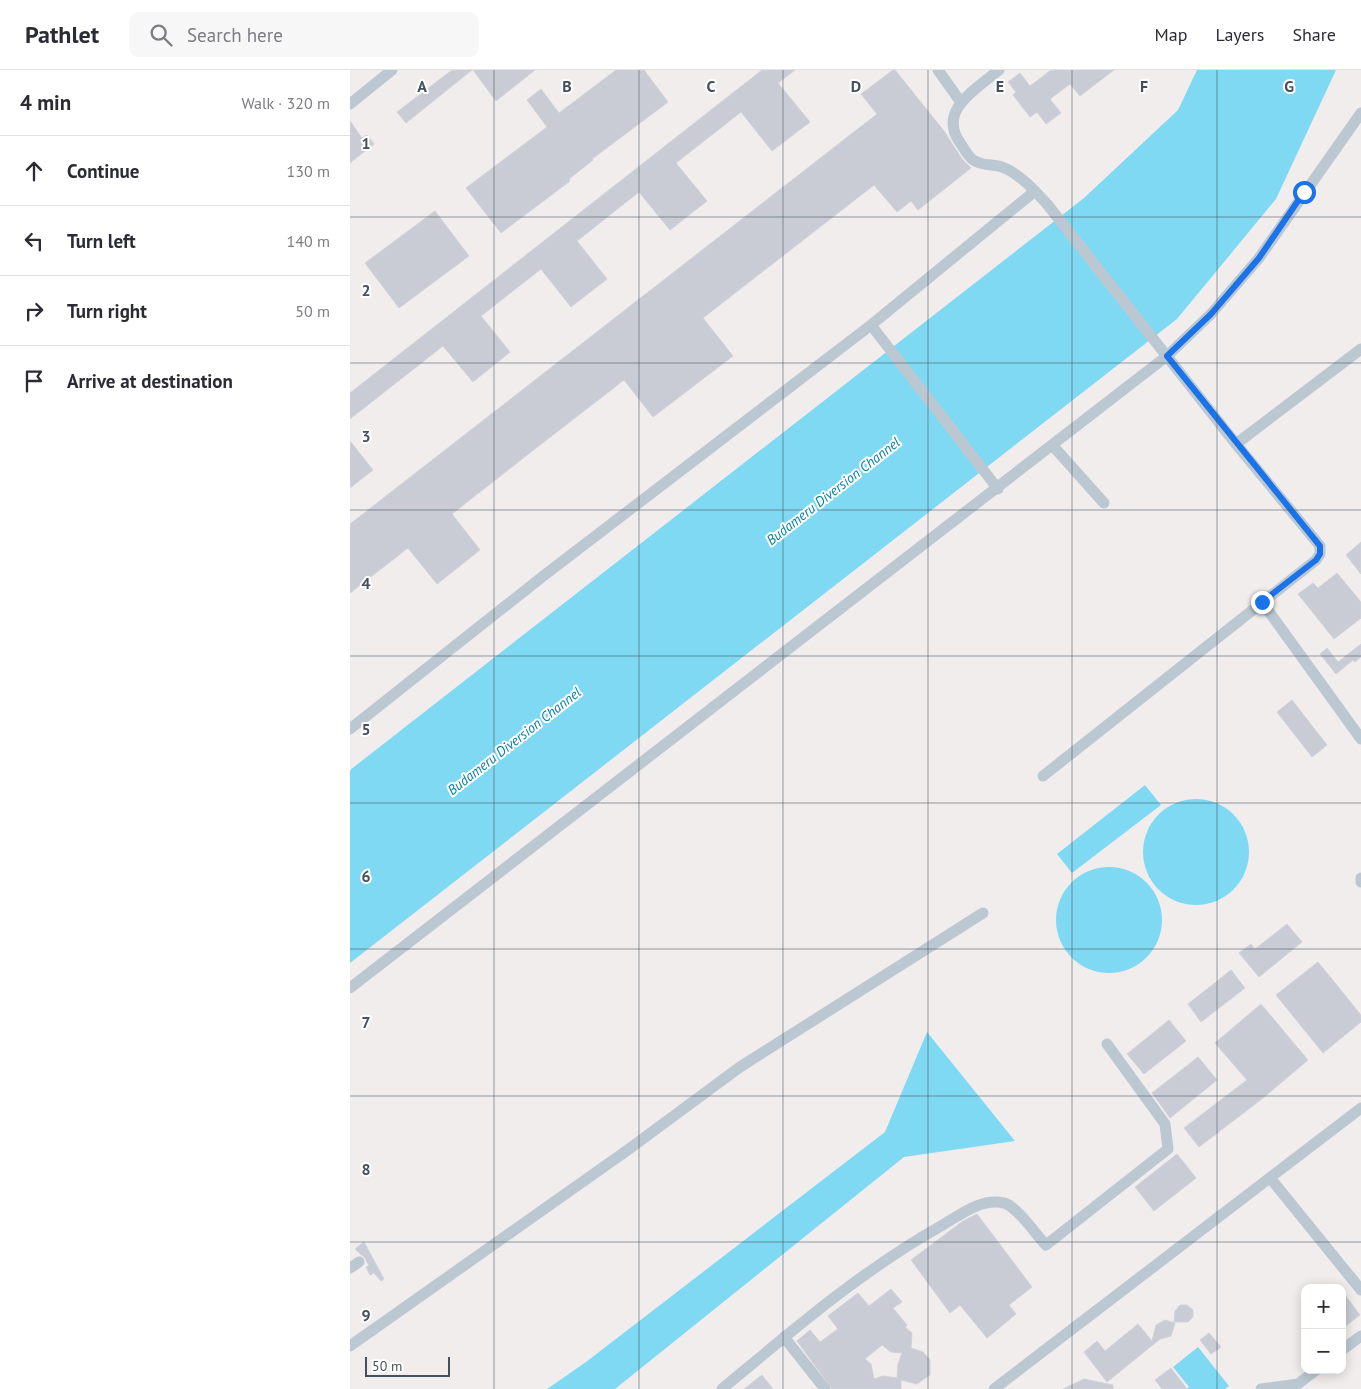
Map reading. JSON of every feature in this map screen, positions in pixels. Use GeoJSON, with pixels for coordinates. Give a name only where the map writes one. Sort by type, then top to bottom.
{"type":"FeatureCollection","features":[{"type":"Feature","properties":{"kind":"lane"},"geometry":{"type":"LineString","coordinates":[[350,104],[392,70]]}},
{"type":"Feature","properties":{"kind":"lane"},"geometry":{"type":"LineString","coordinates":[[938,70],[960,101]]}},
{"type":"Feature","properties":{"kind":"lane"},"geometry":{"type":"LineString","coordinates":[[1000,70],[960,101],[954,117],[953,134],[972,159],[982,164],[1002,166],[1035,191],[1047,204],[1236,444],[1320,546],[1320,554],[1316,560],[1043,776]]}},
{"type":"Feature","properties":{"kind":"lane"},"geometry":{"type":"LineString","coordinates":[[352,981],[995,485],[1053,446],[1167,356],[1211,314],[1259,258],[1361,113]]}},
{"type":"Feature","properties":{"kind":"lane"},"geometry":{"type":"LineString","coordinates":[[350,730],[542,578],[871,326],[1035,191]]}},
{"type":"Feature","properties":{"kind":"lane"},"geometry":{"type":"LineString","coordinates":[[871,326],[995,485]]}},
{"type":"Feature","properties":{"kind":"lane"},"geometry":{"type":"LineString","coordinates":[[1236,444],[1361,349]]}},
{"type":"Feature","properties":{"kind":"lane"},"geometry":{"type":"LineString","coordinates":[[1053,446],[1104,503]]}},
{"type":"Feature","properties":{"kind":"lane"},"geometry":{"type":"LineString","coordinates":[[1262,602],[1361,739]]}},
{"type":"Feature","properties":{"kind":"lane"},"geometry":{"type":"LineString","coordinates":[[350,1346],[740,1068],[982,913]]}},
{"type":"Feature","properties":{"kind":"lane"},"geometry":{"type":"LineString","coordinates":[[722,1389],[784,1337],[881,1262],[974,1207],[994,1202],[1011,1205],[1046,1245],[1168,1148],[1165,1124],[1107,1044]]}},
{"type":"Feature","properties":{"kind":"lane"},"geometry":{"type":"LineString","coordinates":[[994,1389],[1271,1179],[1361,1108]]}},
{"type":"Feature","properties":{"kind":"lane"},"geometry":{"type":"LineString","coordinates":[[1271,1179],[1361,1290]]}},
{"type":"Feature","properties":{"kind":"lane"},"geometry":{"type":"LineString","coordinates":[[1346,1347],[1361,1336]]}},
{"type":"Feature","properties":{"kind":"lane"},"geometry":{"type":"LineString","coordinates":[[784,1337],[825,1389]]}},
{"type":"Feature","properties":{"kind":"lane"},"geometry":{"type":"LineString","coordinates":[[1261,1389],[1298,1384],[1311,1374]]}},
{"type":"Feature","properties":{"kind":"water","name":"Budameru Diversion Channel"},"geometry":{"type":"Polygon","coordinates":[[[1197,70],[1336,70],[1276,199],[1177,319],[350,963],[350,770],[1084,198],[1178,110],[1197,70]]]}},
{"type":"Feature","properties":{"kind":"water"},"geometry":{"type":"Polygon","coordinates":[[[1145,785],[1161,805],[1072,873],[1057,854],[1145,785]]]}},
{"type":"Feature","properties":{"kind":"water"},"geometry":{"type":"Polygon","coordinates":[[[1196,799],[1216,803],[1233,815],[1245,832],[1249,852],[1245,872],[1233,889],[1216,901],[1196,905],[1176,901],[1159,889],[1147,872],[1143,852],[1147,832],[1159,815],[1176,803],[1196,799]]]}},
{"type":"Feature","properties":{"kind":"water"},"geometry":{"type":"Polygon","coordinates":[[[1109,867],[1129,871],[1146,883],[1158,900],[1162,920],[1158,940],[1146,957],[1129,969],[1109,973],[1089,969],[1072,957],[1060,940],[1056,920],[1060,900],[1072,883],[1089,871],[1109,867]]]}},
{"type":"Feature","properties":{"kind":"water"},"geometry":{"type":"Polygon","coordinates":[[[927,1032],[1015,1141],[904,1157],[615,1389],[547,1389],[586,1362],[885,1132],[927,1032]]]}},
{"type":"Feature","properties":{"kind":"water"},"geometry":{"type":"Polygon","coordinates":[[[1198,1347],[1229,1386],[1225,1389],[1187,1389],[1189,1387],[1173,1367],[1198,1347]]]}},
{"type":"Feature","properties":{"kind":"building"},"geometry":{"type":"Polygon","coordinates":[[[452,70],[472,70],[406,123],[397,112],[452,70]]]}},
{"type":"Feature","properties":{"kind":"building"},"geometry":{"type":"Polygon","coordinates":[[[473,70],[535,70],[496,101],[473,70]]]}},
{"type":"Feature","properties":{"kind":"building"},"geometry":{"type":"Polygon","coordinates":[[[616,70],[644,70],[668,102],[592,159],[569,179],[570,181],[501,233],[466,188],[547,127],[527,100],[541,89],[559,113],[616,70]]]}},
{"type":"Feature","properties":{"kind":"building"},"geometry":{"type":"Polygon","coordinates":[[[762,70],[795,70],[778,83],[810,122],[772,151],[741,112],[676,163],[707,201],[670,230],[639,192],[577,241],[607,279],[571,307],[541,269],[481,316],[510,352],[473,382],[443,346],[350,419],[350,393],[762,70]]]}},
{"type":"Feature","properties":{"kind":"building"},"geometry":{"type":"Polygon","coordinates":[[[895,70],[944,131],[962,159],[971,168],[918,210],[911,201],[897,212],[874,185],[703,318],[733,356],[653,417],[624,380],[452,514],[480,550],[437,584],[408,548],[350,593],[350,524],[877,114],[861,94],[895,70]]]}},
{"type":"Feature","properties":{"kind":"building"},"geometry":{"type":"Polygon","coordinates":[[[1051,70],[1114,70],[1080,96],[1070,84],[1050,99],[1061,113],[1046,124],[1037,112],[1030,117],[1013,95],[1016,92],[1008,82],[1020,73],[1030,86],[1051,70]]]}},
{"type":"Feature","properties":{"kind":"building"},"geometry":{"type":"Polygon","coordinates":[[[350,121],[362,138],[367,135],[374,144],[350,163],[350,121]]]}},
{"type":"Feature","properties":{"kind":"building"},"geometry":{"type":"Polygon","coordinates":[[[435,211],[469,256],[399,308],[365,263],[435,211]]]}},
{"type":"Feature","properties":{"kind":"building"},"geometry":{"type":"Polygon","coordinates":[[[350,441],[373,470],[350,488],[350,441]]]}},
{"type":"Feature","properties":{"kind":"building"},"geometry":{"type":"Polygon","coordinates":[[[1361,542],[1361,574],[1346,555],[1361,542]]]}},
{"type":"Feature","properties":{"kind":"building"},"geometry":{"type":"Polygon","coordinates":[[[1337,573],[1361,602],[1361,618],[1334,639],[1298,594],[1313,583],[1318,588],[1337,573]]]}},
{"type":"Feature","properties":{"kind":"building"},"geometry":{"type":"Polygon","coordinates":[[[1361,644],[1361,657],[1355,662],[1353,660],[1336,674],[1320,654],[1327,648],[1338,662],[1361,644]]]}},
{"type":"Feature","properties":{"kind":"building"},"geometry":{"type":"Polygon","coordinates":[[[1292,700],[1327,745],[1312,757],[1277,712],[1292,700]]]}},
{"type":"Feature","properties":{"kind":"building"},"geometry":{"type":"Polygon","coordinates":[[[1287,924],[1302,942],[1259,977],[1239,953],[1251,944],[1255,949],[1287,924]]]}},
{"type":"Feature","properties":{"kind":"building"},"geometry":{"type":"Polygon","coordinates":[[[1318,962],[1361,1015],[1361,1022],[1323,1053],[1276,995],[1318,962]]]}},
{"type":"Feature","properties":{"kind":"building"},"geometry":{"type":"Polygon","coordinates":[[[1231,970],[1245,988],[1201,1022],[1188,1004],[1231,970]]]}},
{"type":"Feature","properties":{"kind":"building"},"geometry":{"type":"Polygon","coordinates":[[[1261,1004],[1308,1060],[1263,1098],[1199,1147],[1184,1128],[1247,1080],[1215,1043],[1261,1004]]]}},
{"type":"Feature","properties":{"kind":"building"},"geometry":{"type":"Polygon","coordinates":[[[1169,1020],[1186,1041],[1144,1074],[1127,1054],[1169,1020]]]}},
{"type":"Feature","properties":{"kind":"building"},"geometry":{"type":"Polygon","coordinates":[[[1198,1057],[1217,1080],[1170,1118],[1152,1093],[1198,1057]]]}},
{"type":"Feature","properties":{"kind":"building"},"geometry":{"type":"Polygon","coordinates":[[[1177,1154],[1196,1178],[1154,1211],[1135,1187],[1177,1154]]]}},
{"type":"Feature","properties":{"kind":"building"},"geometry":{"type":"Polygon","coordinates":[[[977,1214],[1032,1287],[1009,1305],[1016,1314],[987,1338],[960,1305],[950,1313],[911,1260],[963,1221],[977,1214]]]}},
{"type":"Feature","properties":{"kind":"building"},"geometry":{"type":"Polygon","coordinates":[[[364,1242],[384,1279],[381,1281],[374,1273],[370,1275],[366,1267],[369,1266],[365,1258],[355,1249],[364,1242]]]}},
{"type":"Feature","properties":{"kind":"building"},"geometry":{"type":"Polygon","coordinates":[[[891,1289],[902,1302],[893,1308],[907,1325],[905,1327],[912,1333],[911,1348],[923,1352],[930,1360],[930,1375],[917,1384],[901,1380],[901,1389],[832,1389],[797,1341],[810,1330],[820,1342],[838,1329],[828,1316],[858,1293],[869,1306],[891,1289]],[[882,1345],[865,1359],[871,1364],[874,1379],[883,1376],[897,1378],[898,1364],[902,1353],[891,1352],[882,1345]]]}},
{"type":"Feature","properties":{"kind":"building"},"geometry":{"type":"Polygon","coordinates":[[[1346,1296],[1360,1315],[1346,1326],[1346,1296]]]}},
{"type":"Feature","properties":{"kind":"building"},"geometry":{"type":"Polygon","coordinates":[[[1180,1305],[1187,1305],[1193,1310],[1193,1317],[1188,1322],[1174,1322],[1175,1311],[1180,1305]]]}},
{"type":"Feature","properties":{"kind":"building"},"geometry":{"type":"Polygon","coordinates":[[[1165,1320],[1175,1323],[1171,1336],[1160,1339],[1107,1382],[1084,1352],[1097,1341],[1105,1351],[1138,1324],[1152,1341],[1156,1325],[1165,1320]]]}},
{"type":"Feature","properties":{"kind":"building"},"geometry":{"type":"Polygon","coordinates":[[[1209,1333],[1221,1347],[1211,1354],[1200,1340],[1209,1333]]]}},
{"type":"Feature","properties":{"kind":"building"},"geometry":{"type":"Polygon","coordinates":[[[1171,1368],[1187,1389],[1162,1389],[1155,1380],[1171,1368]]]}},
{"type":"Feature","properties":{"kind":"building"},"geometry":{"type":"Polygon","coordinates":[[[762,1375],[773,1389],[744,1389],[762,1375]]]}},
{"type":"Feature","properties":{"kind":"building"},"geometry":{"type":"Polygon","coordinates":[[[1084,1379],[1113,1385],[1113,1389],[1063,1389],[1084,1379]]]}},
{"type":"Feature","properties":{"kind":"route"},"geometry":{"type":"LineString","coordinates":[[1262,602],[1316,560],[1320,554],[1320,546],[1167,356],[1211,314],[1259,258],[1304,192]]}}]}
